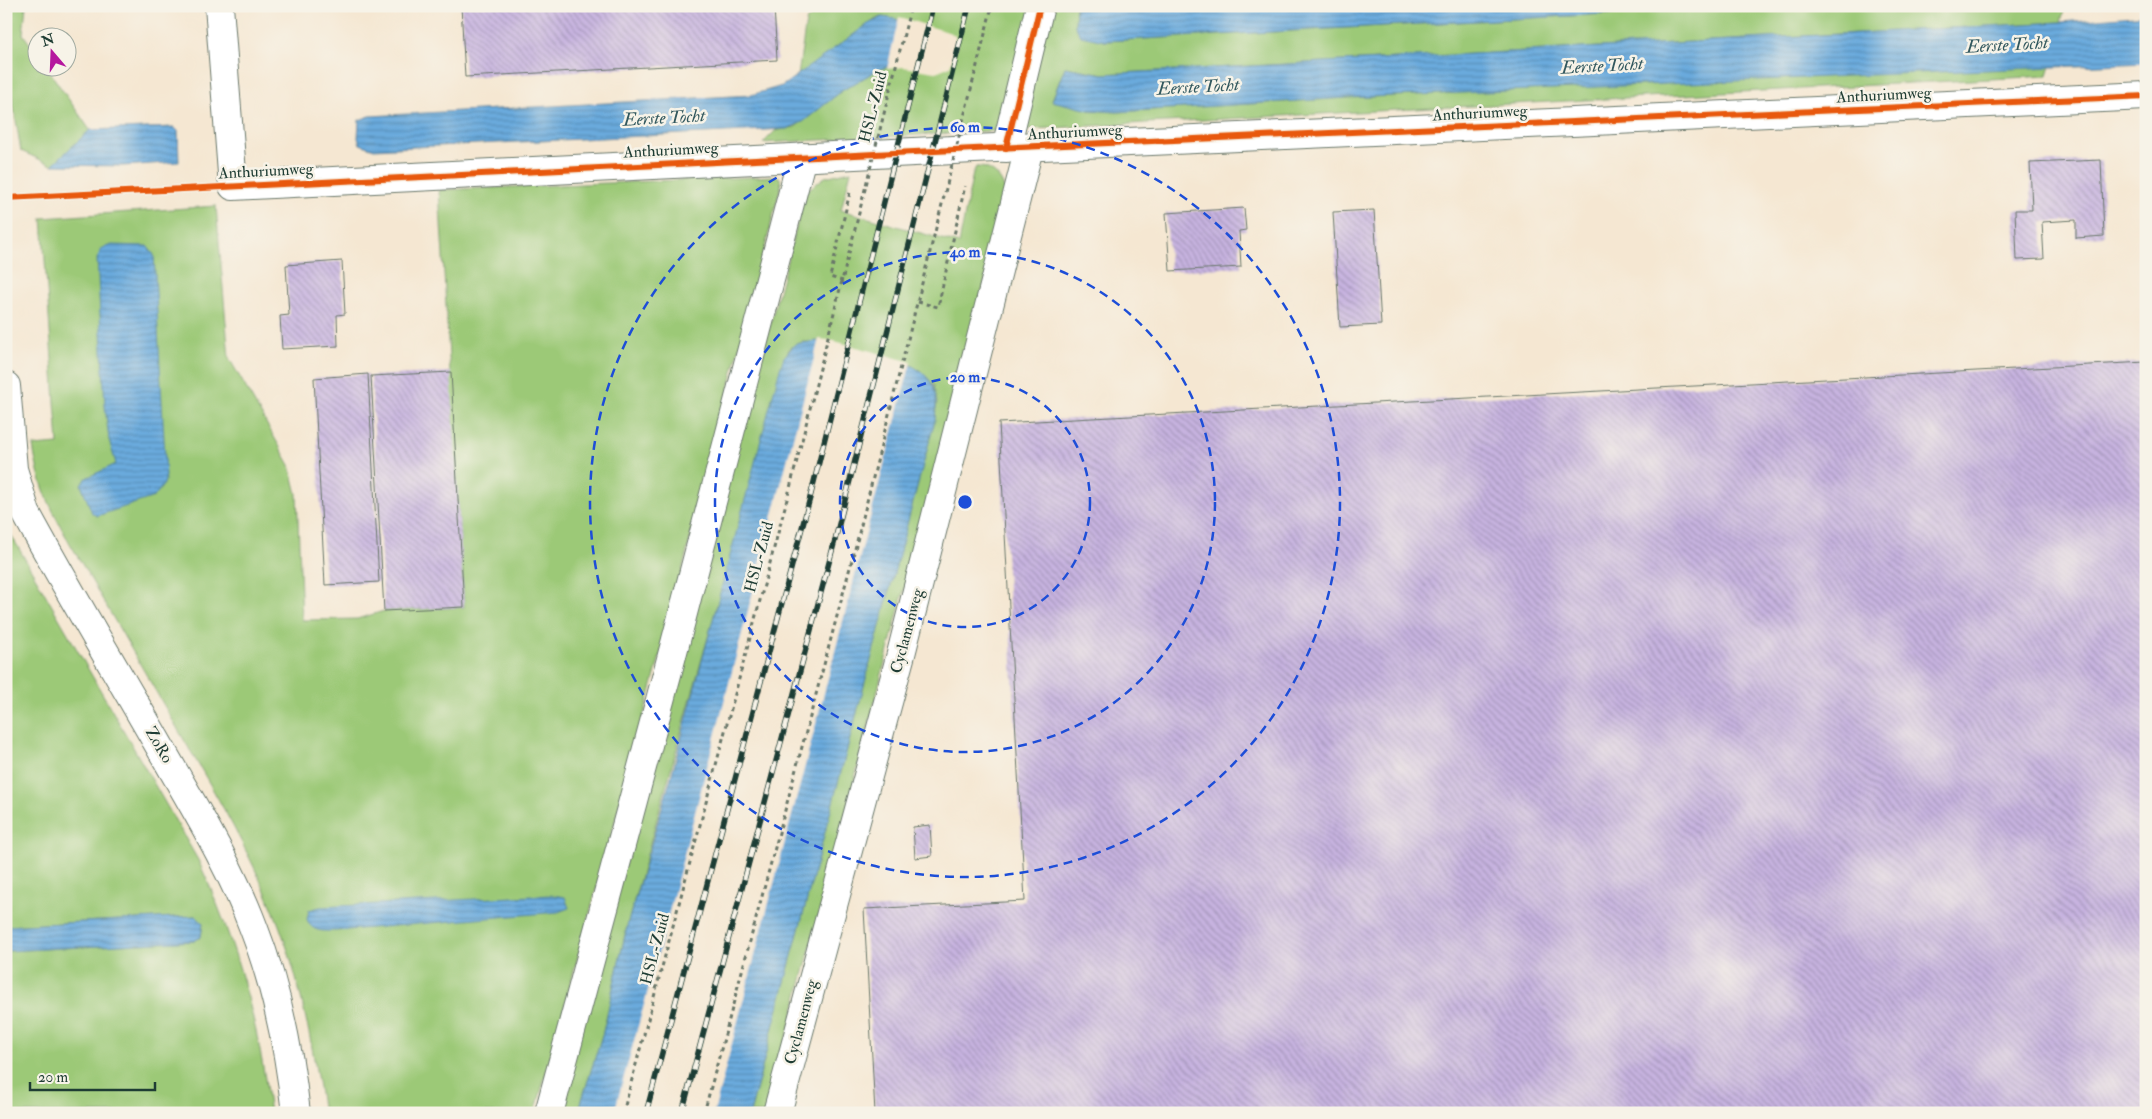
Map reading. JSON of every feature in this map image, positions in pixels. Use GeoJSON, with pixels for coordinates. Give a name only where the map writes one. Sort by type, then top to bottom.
{"type":"FeatureCollection","features":[{"type":"Feature","properties":{"kind":"street","name":"Anthuriumweg"},"geometry":{"type":"LineString","coordinates":[[219,6],[233,186],[802,157],[2146,96]]}},
{"type":"Feature","properties":{"kind":"street","name":"Cyclamenweg"},"geometry":{"type":"LineString","coordinates":[[777,1113],[906,636],[1017,148],[1040,6]]}},
{"type":"Feature","properties":{"kind":"street"},"geometry":{"type":"LineString","coordinates":[[549,1113],[667,673],[802,157]]}},
{"type":"Feature","properties":{"kind":"street","name":"ZoRo"},"geometry":{"type":"LineString","coordinates":[[6,386],[13,469],[26,514],[207,829],[232,877],[251,921],[279,1008],[290,1062],[296,1113]]}},
{"type":"Feature","properties":{"kind":"path"},"geometry":{"type":"LineString","coordinates":[[704,1113],[839,612],[992,6]]}},
{"type":"Feature","properties":{"kind":"path"},"geometry":{"type":"LineString","coordinates":[[918,302],[938,307],[974,149]]}},
{"type":"Feature","properties":{"kind":"path"},"geometry":{"type":"LineString","coordinates":[[843,281],[830,277],[848,200]]}},
{"type":"Feature","properties":{"kind":"green space"},"geometry":{"type":"Polygon","coordinates":[[[6,6],[26,6],[23,34],[28,41],[28,78],[54,78],[90,130],[52,165],[21,151],[6,59],[6,6]]]}},
{"type":"Feature","properties":{"kind":"green space"},"geometry":{"type":"Polygon","coordinates":[[[825,6],[1076,6],[1075,26],[1105,41],[1753,6],[2065,6],[2061,22],[1103,74],[1065,67],[1052,100],[1089,110],[1117,112],[1347,98],[2051,66],[2048,76],[763,143],[775,131],[795,127],[843,90],[879,69],[903,64],[895,19],[882,17],[876,19],[798,76],[806,21],[825,6]]]}},
{"type":"Feature","properties":{"kind":"green space"},"geometry":{"type":"Polygon","coordinates":[[[976,167],[989,169],[998,177],[1002,182],[1006,200],[767,1113],[750,1113],[927,449],[937,403],[934,385],[920,370],[833,343],[802,342],[789,349],[628,922],[603,1032],[578,1113],[558,1113],[806,191],[825,177],[851,171],[841,210],[959,244],[973,173],[976,167]]]}},
{"type":"Feature","properties":{"kind":"green space"},"geometry":{"type":"Polygon","coordinates":[[[777,176],[780,178],[781,185],[659,660],[535,1113],[323,1113],[300,993],[289,954],[267,896],[226,813],[64,533],[48,501],[41,481],[33,446],[58,444],[42,218],[216,206],[229,358],[290,465],[297,494],[302,620],[357,619],[384,611],[464,607],[439,190],[777,176]]]}},
{"type":"Feature","properties":{"kind":"green space"},"geometry":{"type":"Polygon","coordinates":[[[6,526],[198,860],[212,891],[235,953],[244,984],[259,1046],[270,1113],[6,1113],[6,951],[194,941],[201,937],[203,923],[195,916],[6,926],[6,526]]]}},
{"type":"Feature","properties":{"kind":"water"},"geometry":{"type":"Polygon","coordinates":[[[1076,6],[1116,6],[1120,8],[1163,6],[1753,6],[1105,41],[1081,36],[1075,26],[1076,6]]]}},
{"type":"Feature","properties":{"kind":"water","name":"Eerste Tocht"},"geometry":{"type":"Polygon","coordinates":[[[2146,15],[2146,63],[1347,98],[1117,112],[1089,110],[1052,101],[1065,67],[1103,74],[2061,22],[2146,15]]]}},
{"type":"Feature","properties":{"kind":"water","name":"Eerste Tocht"},"geometry":{"type":"Polygon","coordinates":[[[882,17],[950,35],[903,64],[879,69],[843,90],[803,122],[787,129],[374,149],[360,144],[358,138],[359,120],[370,116],[751,95],[782,86],[868,24],[882,17]]]}},
{"type":"Feature","properties":{"kind":"water"},"geometry":{"type":"Polygon","coordinates":[[[174,127],[178,131],[179,162],[123,166],[52,165],[90,130],[174,127]]]}},
{"type":"Feature","properties":{"kind":"water"},"geometry":{"type":"Polygon","coordinates":[[[112,245],[147,246],[154,255],[166,476],[164,484],[154,497],[97,516],[92,513],[81,484],[86,478],[116,464],[109,440],[105,406],[97,259],[102,248],[112,245]]]}},
{"type":"Feature","properties":{"kind":"water"},"geometry":{"type":"Polygon","coordinates":[[[817,341],[833,343],[909,364],[918,370],[925,375],[933,387],[936,401],[935,420],[750,1113],[578,1113],[603,1032],[628,922],[671,777],[779,372],[784,357],[795,344],[817,341]]]}},
{"type":"Feature","properties":{"kind":"water"},"geometry":{"type":"Polygon","coordinates":[[[552,895],[565,897],[569,908],[558,912],[336,931],[315,929],[309,924],[307,919],[309,910],[320,907],[552,895]]]}},
{"type":"Feature","properties":{"kind":"water"},"geometry":{"type":"Polygon","coordinates":[[[195,916],[203,923],[201,937],[194,941],[6,951],[6,926],[195,916]]]}},
{"type":"Feature","properties":{"kind":"pier"},"geometry":{"type":"Polygon","coordinates":[[[899,17],[951,33],[955,36],[958,45],[950,66],[936,72],[903,67],[887,69],[899,17]]]}},
{"type":"Feature","properties":{"kind":"pier"},"geometry":{"type":"Polygon","coordinates":[[[819,339],[834,341],[911,362],[714,1113],[614,1113],[657,958],[819,339]]]}},
{"type":"Feature","properties":{"kind":"building"},"geometry":{"type":"Polygon","coordinates":[[[461,6],[774,6],[777,60],[465,77],[461,6]]]}},
{"type":"Feature","properties":{"kind":"building"},"geometry":{"type":"Polygon","coordinates":[[[2101,160],[2104,236],[2076,238],[2076,220],[2042,222],[2044,259],[2017,260],[2015,210],[2032,210],[2030,163],[2101,160]]]}},
{"type":"Feature","properties":{"kind":"building"},"geometry":{"type":"Polygon","coordinates":[[[1244,208],[1246,230],[1239,231],[1241,267],[1170,271],[1166,213],[1244,208]]]}},
{"type":"Feature","properties":{"kind":"building"},"geometry":{"type":"Polygon","coordinates":[[[1374,210],[1381,325],[1340,327],[1333,212],[1374,210]]]}},
{"type":"Feature","properties":{"kind":"building"},"geometry":{"type":"Polygon","coordinates":[[[342,261],[345,314],[337,315],[338,346],[282,349],[280,316],[289,315],[286,265],[342,261]]]}},
{"type":"Feature","properties":{"kind":"building"},"geometry":{"type":"Polygon","coordinates":[[[2146,362],[2146,1113],[875,1113],[864,909],[1025,901],[999,423],[2146,362]]]}},
{"type":"Feature","properties":{"kind":"building"},"geometry":{"type":"Polygon","coordinates":[[[451,372],[464,607],[384,611],[371,376],[451,372]]]}},
{"type":"Feature","properties":{"kind":"building"},"geometry":{"type":"Polygon","coordinates":[[[368,374],[379,582],[325,585],[314,378],[368,374]]]}},
{"type":"Feature","properties":{"kind":"building"},"geometry":{"type":"Polygon","coordinates":[[[930,825],[932,856],[915,858],[913,827],[930,825]]]}},
{"type":"Feature","properties":{"kind":"railway"},"geometry":{"type":"LineString","coordinates":[[646,1113],[811,494],[933,6]]}},
{"type":"Feature","properties":{"kind":"railway"},"geometry":{"type":"LineString","coordinates":[[682,1113],[835,540],[969,6]]}},
{"type":"Feature","properties":{"kind":"cycle path"},"geometry":{"type":"LineString","coordinates":[[1006,148],[1040,6]]}},
{"type":"Feature","properties":{"kind":"cycle path","name":"HSL-Zuid"},"geometry":{"type":"LineString","coordinates":[[6,198],[974,149],[2146,96]]}}]}
